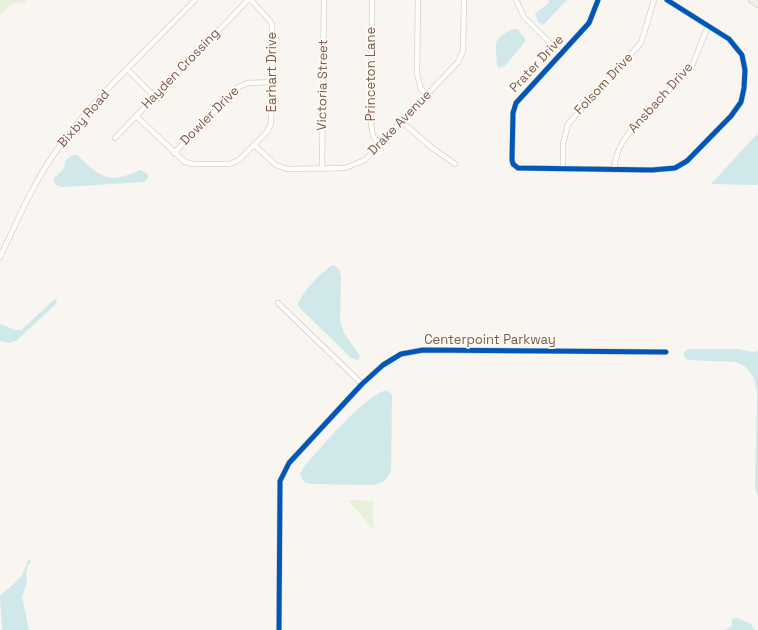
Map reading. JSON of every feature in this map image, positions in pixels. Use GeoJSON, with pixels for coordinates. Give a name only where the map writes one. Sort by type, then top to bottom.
{"type":"FeatureCollection","features":[{"type":"Feature","properties":{"kind":"main road"},"geometry":{"type":"LineString","coordinates":[[752,0],[758,4]]}},
{"type":"Feature","properties":{"kind":"street","name":"Bixby Road"},"geometry":{"type":"LineString","coordinates":[[0,257],[33,188],[51,158],[84,116],[195,0]]}},
{"type":"Feature","properties":{"kind":"street","name":"Hayden Crossing"},"geometry":{"type":"LineString","coordinates":[[115,138],[248,0]]}},
{"type":"Feature","properties":{"kind":"street","name":"Earhart Drive"},"geometry":{"type":"LineString","coordinates":[[136,116],[174,153],[189,163],[230,164],[239,160],[255,146],[271,124],[272,25],[270,20],[251,0]]}},
{"type":"Feature","properties":{"kind":"street","name":"Victoria Street"},"geometry":{"type":"LineString","coordinates":[[322,169],[324,0]]}},
{"type":"Feature","properties":{"kind":"street","name":"Princeton Lane"},"geometry":{"type":"LineString","coordinates":[[372,0],[371,124],[373,136],[380,145]]}},
{"type":"Feature","properties":{"kind":"street"},"geometry":{"type":"LineString","coordinates":[[418,0],[417,74],[421,89],[427,95]]}},
{"type":"Feature","properties":{"kind":"street","name":"Drake Avenue"},"geometry":{"type":"LineString","coordinates":[[255,146],[281,168],[344,168],[355,165],[364,160],[402,122],[461,57],[463,51],[464,0]]}},
{"type":"Feature","properties":{"kind":"street"},"geometry":{"type":"LineString","coordinates":[[516,0],[524,17],[560,54]]}},
{"type":"Feature","properties":{"kind":"street","name":"Prater Drive"},"geometry":{"type":"LineString","coordinates":[[563,169],[520,169],[514,166],[512,160],[513,113],[516,103],[589,23],[598,0]]}},
{"type":"Feature","properties":{"kind":"street","name":"Folsom Drive"},"geometry":{"type":"LineString","coordinates":[[563,169],[563,144],[568,124],[641,43],[654,0]]}},
{"type":"Feature","properties":{"kind":"street"},"geometry":{"type":"LineString","coordinates":[[563,169],[666,170],[683,164],[731,116],[741,102],[745,79],[742,55],[729,39],[667,0]]}},
{"type":"Feature","properties":{"kind":"street","name":"Ansbach Drive"},"geometry":{"type":"LineString","coordinates":[[614,170],[616,157],[621,144],[628,134],[692,66],[708,26]]}},
{"type":"Feature","properties":{"kind":"street"},"geometry":{"type":"LineString","coordinates":[[128,70],[154,96]]}},
{"type":"Feature","properties":{"kind":"street","name":"Dowler Drive"},"geometry":{"type":"LineString","coordinates":[[174,153],[238,87],[248,82],[272,82]]}},
{"type":"Feature","properties":{"kind":"street"},"geometry":{"type":"LineString","coordinates":[[402,122],[431,148],[455,164]]}},
{"type":"Feature","properties":{"kind":"street"},"geometry":{"type":"LineString","coordinates":[[278,302],[362,384]]}},
{"type":"Feature","properties":{"kind":"street","name":"Centerpoint Parkway"},"geometry":{"type":"LineString","coordinates":[[279,630],[280,481],[289,463],[362,384],[384,365],[406,353],[423,350],[666,352]]}},
{"type":"Feature","properties":{"kind":"green space"},"geometry":{"type":"Polygon","coordinates":[[[0,0],[26,0],[26,2],[12,4],[0,15],[0,0]]]}},
{"type":"Feature","properties":{"kind":"green space"},"geometry":{"type":"Polygon","coordinates":[[[348,500],[373,501],[373,529],[348,500]]]}},
{"type":"Feature","properties":{"kind":"water"},"geometry":{"type":"Polygon","coordinates":[[[549,0],[567,0],[543,25],[538,22],[535,13],[549,3],[549,0]]]}},
{"type":"Feature","properties":{"kind":"water"},"geometry":{"type":"Polygon","coordinates":[[[513,29],[517,29],[525,38],[525,42],[505,66],[499,68],[497,65],[496,42],[501,36],[513,29]]]}},
{"type":"Feature","properties":{"kind":"water"},"geometry":{"type":"Polygon","coordinates":[[[758,133],[758,185],[711,184],[758,133]]]}},
{"type":"Feature","properties":{"kind":"water"},"geometry":{"type":"Polygon","coordinates":[[[73,155],[77,155],[92,169],[105,176],[112,178],[120,177],[140,170],[148,174],[148,178],[144,182],[62,187],[55,185],[54,178],[63,170],[66,160],[73,155]]]}},
{"type":"Feature","properties":{"kind":"water"},"geometry":{"type":"Polygon","coordinates":[[[333,265],[339,269],[341,276],[340,321],[344,333],[360,356],[358,360],[351,358],[298,306],[302,296],[312,283],[324,271],[333,265]]]}},
{"type":"Feature","properties":{"kind":"water"},"geometry":{"type":"Polygon","coordinates":[[[55,299],[57,301],[56,304],[16,341],[10,343],[0,341],[0,324],[15,330],[21,330],[55,299]]]}},
{"type":"Feature","properties":{"kind":"water"},"geometry":{"type":"Polygon","coordinates":[[[689,349],[739,349],[752,352],[758,351],[758,496],[755,489],[757,394],[754,378],[746,367],[736,362],[688,360],[684,357],[684,352],[689,349]]]}},
{"type":"Feature","properties":{"kind":"water"},"geometry":{"type":"Polygon","coordinates":[[[387,390],[392,395],[391,470],[386,479],[378,484],[371,485],[311,484],[304,482],[300,474],[305,465],[322,446],[355,411],[377,394],[387,390]]]}},
{"type":"Feature","properties":{"kind":"water"},"geometry":{"type":"Polygon","coordinates":[[[28,560],[31,562],[28,565],[26,574],[27,582],[22,597],[29,630],[2,630],[0,596],[22,576],[28,560]]]}},
{"type":"Feature","properties":{"kind":"water"},"geometry":{"type":"Polygon","coordinates":[[[738,618],[751,624],[755,630],[725,630],[732,626],[732,619],[738,618]]]}},
{"type":"Feature","properties":{"kind":"cycle path"},"geometry":{"type":"LineString","coordinates":[[598,0],[589,23],[516,103],[513,113],[512,160],[513,164],[518,168],[652,170],[675,168],[687,161],[731,116],[741,102],[744,88],[745,70],[742,55],[729,39],[667,0]]}},
{"type":"Feature","properties":{"kind":"cycle path"},"geometry":{"type":"LineString","coordinates":[[279,630],[280,481],[289,463],[362,384],[383,365],[401,354],[423,350],[666,352]]}}]}
